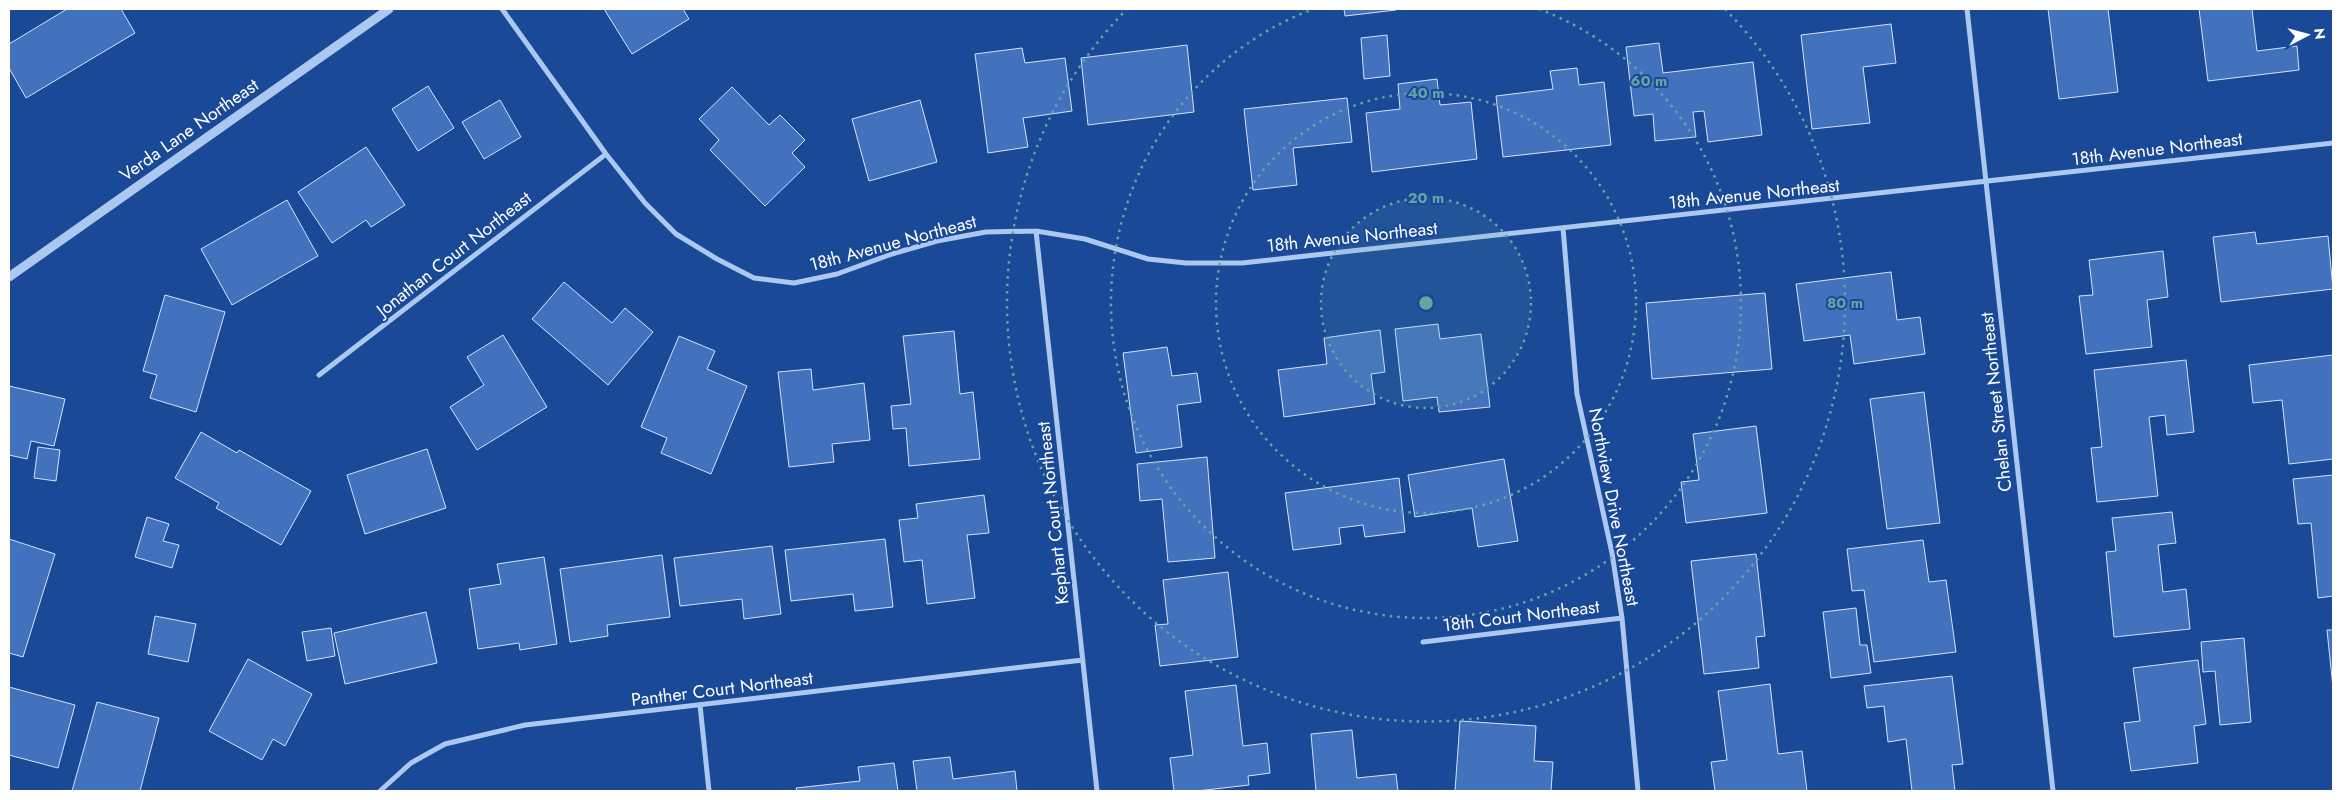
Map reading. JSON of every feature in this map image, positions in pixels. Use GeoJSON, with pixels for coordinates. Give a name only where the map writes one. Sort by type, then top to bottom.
{"type":"FeatureCollection","features":[{"type":"Feature","properties":{"kind":"street","name":"Verda Lane Northeast"},"geometry":{"type":"LineString","coordinates":[[9,278],[388,9]]}},
{"type":"Feature","properties":{"kind":"street","name":"18th Avenue Northeast"},"geometry":{"type":"LineString","coordinates":[[502,9],[606,154],[645,203],[676,234],[717,259],[754,278],[794,283],[837,274],[892,254],[937,241],[986,232],[1036,231],[1085,239],[1148,259],[1186,263],[1242,263],[1986,182],[2333,142]]}},
{"type":"Feature","properties":{"kind":"street","name":"Chelan Street Northeast"},"geometry":{"type":"LineString","coordinates":[[1967,9],[2053,791]]}},
{"type":"Feature","properties":{"kind":"street","name":"Jonathan Court Northeast"},"geometry":{"type":"LineString","coordinates":[[319,375],[606,154]]}},
{"type":"Feature","properties":{"kind":"street","name":"Northview Drive Northeast"},"geometry":{"type":"LineString","coordinates":[[1563,228],[1576,394],[1612,553],[1622,618],[1638,791]]}},
{"type":"Feature","properties":{"kind":"street","name":"Kephart Court Northeast"},"geometry":{"type":"LineString","coordinates":[[1036,231],[1097,791]]}},
{"type":"Feature","properties":{"kind":"street","name":"18th Court Northeast"},"geometry":{"type":"LineString","coordinates":[[1423,642],[1622,618]]}},
{"type":"Feature","properties":{"kind":"street","name":"Panther Court Northeast"},"geometry":{"type":"LineString","coordinates":[[380,791],[411,763],[445,744],[484,733],[525,725],[1083,660]]}},
{"type":"Feature","properties":{"kind":"street"},"geometry":{"type":"LineString","coordinates":[[700,705],[709,791]]}},
{"type":"Feature","properties":{"kind":"building"},"geometry":{"type":"Polygon","coordinates":[[[67,9],[121,9],[135,33],[26,98],[9,68],[9,44],[67,9]]]}},
{"type":"Feature","properties":{"kind":"building"},"geometry":{"type":"Polygon","coordinates":[[[604,9],[683,9],[689,19],[632,54],[604,9]]]}},
{"type":"Feature","properties":{"kind":"building"},"geometry":{"type":"Polygon","coordinates":[[[1344,9],[1395,9],[1396,10],[1345,16],[1344,9]]]}},
{"type":"Feature","properties":{"kind":"building"},"geometry":{"type":"Polygon","coordinates":[[[2048,9],[2108,9],[2118,92],[2059,99],[2048,9]]]}},
{"type":"Feature","properties":{"kind":"building"},"geometry":{"type":"Polygon","coordinates":[[[2199,9],[2252,9],[2257,51],[2297,46],[2299,70],[2208,81],[2199,9]]]}},
{"type":"Feature","properties":{"kind":"building"},"geometry":{"type":"Polygon","coordinates":[[[1891,24],[1896,63],[1863,67],[1870,123],[1812,129],[1801,35],[1891,24]]]}},
{"type":"Feature","properties":{"kind":"building"},"geometry":{"type":"Polygon","coordinates":[[[1387,35],[1390,76],[1364,79],[1361,38],[1387,35]]]}},
{"type":"Feature","properties":{"kind":"building"},"geometry":{"type":"Polygon","coordinates":[[[1659,43],[1663,73],[1753,62],[1762,135],[1708,142],[1704,111],[1693,112],[1696,137],[1655,141],[1653,114],[1634,116],[1626,47],[1659,43]]]}},
{"type":"Feature","properties":{"kind":"building"},"geometry":{"type":"Polygon","coordinates":[[[1187,45],[1194,112],[1088,125],[1081,58],[1187,45]]]}},
{"type":"Feature","properties":{"kind":"building"},"geometry":{"type":"Polygon","coordinates":[[[1022,48],[1025,63],[1065,58],[1072,111],[1023,118],[1028,147],[988,153],[975,54],[1022,48]]]}},
{"type":"Feature","properties":{"kind":"building"},"geometry":{"type":"Polygon","coordinates":[[[1577,68],[1579,85],[1604,82],[1611,145],[1503,157],[1496,96],[1553,89],[1550,71],[1577,68]]]}},
{"type":"Feature","properties":{"kind":"building"},"geometry":{"type":"Polygon","coordinates":[[[1437,79],[1440,105],[1471,102],[1477,159],[1372,172],[1366,113],[1400,109],[1398,84],[1437,79]]]}},
{"type":"Feature","properties":{"kind":"building"},"geometry":{"type":"Polygon","coordinates":[[[428,86],[454,128],[418,151],[392,109],[428,86]]]}},
{"type":"Feature","properties":{"kind":"building"},"geometry":{"type":"Polygon","coordinates":[[[732,87],[769,125],[780,115],[805,140],[792,153],[805,167],[765,206],[710,150],[719,140],[699,119],[732,87]]]}},
{"type":"Feature","properties":{"kind":"building"},"geometry":{"type":"Polygon","coordinates":[[[1347,98],[1352,142],[1293,148],[1297,185],[1253,190],[1244,109],[1347,98]]]}},
{"type":"Feature","properties":{"kind":"building"},"geometry":{"type":"Polygon","coordinates":[[[500,100],[521,137],[484,159],[462,122],[500,100]]]}},
{"type":"Feature","properties":{"kind":"building"},"geometry":{"type":"Polygon","coordinates":[[[920,100],[937,162],[869,181],[852,119],[920,100]]]}},
{"type":"Feature","properties":{"kind":"building"},"geometry":{"type":"Polygon","coordinates":[[[366,147],[405,205],[371,227],[366,220],[332,243],[298,192],[366,147]]]}},
{"type":"Feature","properties":{"kind":"building"},"geometry":{"type":"Polygon","coordinates":[[[287,200],[318,256],[232,305],[201,249],[287,200]]]}},
{"type":"Feature","properties":{"kind":"building"},"geometry":{"type":"Polygon","coordinates":[[[2255,232],[2257,244],[2328,236],[2333,289],[2221,302],[2213,237],[2255,232]]]}},
{"type":"Feature","properties":{"kind":"building"},"geometry":{"type":"Polygon","coordinates":[[[2163,251],[2168,297],[2147,300],[2152,347],[2086,354],[2079,296],[2093,295],[2089,260],[2163,251]]]}},
{"type":"Feature","properties":{"kind":"building"},"geometry":{"type":"Polygon","coordinates":[[[1891,272],[1897,320],[1920,317],[1925,354],[1854,364],[1850,335],[1804,341],[1796,284],[1891,272]]]}},
{"type":"Feature","properties":{"kind":"building"},"geometry":{"type":"Polygon","coordinates":[[[564,282],[612,323],[625,308],[653,332],[608,385],[532,319],[564,282]]]}},
{"type":"Feature","properties":{"kind":"building"},"geometry":{"type":"Polygon","coordinates":[[[1765,293],[1772,369],[1652,379],[1646,303],[1765,293]]]}},
{"type":"Feature","properties":{"kind":"building"},"geometry":{"type":"Polygon","coordinates":[[[165,295],[225,312],[196,412],[150,398],[157,375],[143,371],[165,295]]]}},
{"type":"Feature","properties":{"kind":"building"},"geometry":{"type":"Polygon","coordinates":[[[1438,324],[1440,339],[1481,334],[1490,407],[1439,412],[1437,397],[1403,401],[1395,329],[1438,324]]]}},
{"type":"Feature","properties":{"kind":"building"},"geometry":{"type":"Polygon","coordinates":[[[1380,330],[1385,372],[1371,374],[1375,404],[1284,417],[1278,370],[1327,364],[1324,338],[1380,330]]]}},
{"type":"Feature","properties":{"kind":"building"},"geometry":{"type":"Polygon","coordinates":[[[954,331],[960,394],[973,392],[980,459],[909,466],[906,428],[893,429],[891,406],[911,404],[903,336],[954,331]]]}},
{"type":"Feature","properties":{"kind":"building"},"geometry":{"type":"Polygon","coordinates":[[[503,335],[547,407],[477,450],[450,407],[484,385],[467,357],[503,335]]]}},
{"type":"Feature","properties":{"kind":"building"},"geometry":{"type":"Polygon","coordinates":[[[679,336],[715,351],[707,369],[747,386],[711,474],[661,453],[667,438],[641,427],[679,336]]]}},
{"type":"Feature","properties":{"kind":"building"},"geometry":{"type":"Polygon","coordinates":[[[1167,347],[1172,376],[1197,373],[1201,402],[1177,405],[1182,447],[1136,453],[1123,353],[1167,347]]]}},
{"type":"Feature","properties":{"kind":"building"},"geometry":{"type":"Polygon","coordinates":[[[2333,355],[2333,459],[2289,464],[2282,400],[2253,403],[2249,365],[2333,355]]]}},
{"type":"Feature","properties":{"kind":"building"},"geometry":{"type":"Polygon","coordinates":[[[2186,360],[2194,432],[2167,435],[2165,415],[2149,417],[2158,496],[2097,502],[2091,448],[2102,447],[2094,370],[2186,360]]]}},
{"type":"Feature","properties":{"kind":"building"},"geometry":{"type":"Polygon","coordinates":[[[811,369],[813,390],[864,383],[870,440],[832,444],[834,462],[789,467],[778,372],[811,369]]]}},
{"type":"Feature","properties":{"kind":"building"},"geometry":{"type":"Polygon","coordinates":[[[9,386],[65,399],[54,446],[31,441],[27,459],[9,455],[9,386]]]}},
{"type":"Feature","properties":{"kind":"building"},"geometry":{"type":"Polygon","coordinates":[[[1924,392],[1940,523],[1887,529],[1870,399],[1924,392]]]}},
{"type":"Feature","properties":{"kind":"building"},"geometry":{"type":"Polygon","coordinates":[[[1756,426],[1767,513],[1686,523],[1681,482],[1699,480],[1693,434],[1756,426]]]}},
{"type":"Feature","properties":{"kind":"building"},"geometry":{"type":"Polygon","coordinates":[[[201,432],[237,453],[239,450],[311,491],[281,545],[216,508],[219,503],[175,478],[201,432]]]}},
{"type":"Feature","properties":{"kind":"building"},"geometry":{"type":"Polygon","coordinates":[[[38,447],[60,450],[56,481],[34,478],[38,447]]]}},
{"type":"Feature","properties":{"kind":"building"},"geometry":{"type":"Polygon","coordinates":[[[427,449],[446,508],[365,534],[347,475],[427,449]]]}},
{"type":"Feature","properties":{"kind":"building"},"geometry":{"type":"Polygon","coordinates":[[[1207,457],[1215,558],[1168,562],[1162,499],[1140,501],[1137,464],[1207,457]]]}},
{"type":"Feature","properties":{"kind":"building"},"geometry":{"type":"Polygon","coordinates":[[[1504,459],[1518,541],[1478,547],[1472,508],[1415,517],[1408,475],[1504,459]]]}},
{"type":"Feature","properties":{"kind":"building"},"geometry":{"type":"Polygon","coordinates":[[[2333,475],[2333,596],[2318,598],[2311,523],[2298,524],[2293,479],[2333,475]]]}},
{"type":"Feature","properties":{"kind":"building"},"geometry":{"type":"Polygon","coordinates":[[[1399,478],[1405,532],[1365,537],[1363,525],[1339,528],[1341,544],[1293,550],[1285,493],[1399,478]]]}},
{"type":"Feature","properties":{"kind":"building"},"geometry":{"type":"Polygon","coordinates":[[[984,495],[989,533],[967,535],[975,598],[927,604],[922,560],[904,562],[899,520],[918,518],[916,504],[984,495]]]}},
{"type":"Feature","properties":{"kind":"building"},"geometry":{"type":"Polygon","coordinates":[[[2172,512],[2176,543],[2158,545],[2163,592],[2186,589],[2190,629],[2114,637],[2106,552],[2116,551],[2112,518],[2172,512]]]}},
{"type":"Feature","properties":{"kind":"building"},"geometry":{"type":"Polygon","coordinates":[[[147,517],[169,524],[163,541],[179,545],[172,568],[135,557],[147,517]]]}},
{"type":"Feature","properties":{"kind":"building"},"geometry":{"type":"Polygon","coordinates":[[[9,539],[55,554],[23,657],[9,653],[9,539]]]}},
{"type":"Feature","properties":{"kind":"building"},"geometry":{"type":"Polygon","coordinates":[[[885,539],[893,607],[855,611],[853,594],[791,601],[785,550],[885,539]]]}},
{"type":"Feature","properties":{"kind":"building"},"geometry":{"type":"Polygon","coordinates":[[[1923,540],[1929,582],[1946,580],[1956,652],[1874,662],[1864,590],[1852,591],[1847,549],[1923,540]]]}},
{"type":"Feature","properties":{"kind":"building"},"geometry":{"type":"Polygon","coordinates":[[[772,546],[781,614],[744,619],[742,599],[680,606],[674,558],[772,546]]]}},
{"type":"Feature","properties":{"kind":"building"},"geometry":{"type":"Polygon","coordinates":[[[1756,554],[1765,636],[1756,637],[1759,668],[1704,674],[1691,561],[1756,554]]]}},
{"type":"Feature","properties":{"kind":"building"},"geometry":{"type":"Polygon","coordinates":[[[662,555],[670,617],[607,625],[608,636],[570,642],[560,569],[662,555]]]}},
{"type":"Feature","properties":{"kind":"building"},"geometry":{"type":"Polygon","coordinates":[[[544,557],[557,644],[520,650],[519,643],[478,649],[469,589],[501,584],[497,564],[544,557]]]}},
{"type":"Feature","properties":{"kind":"building"},"geometry":{"type":"Polygon","coordinates":[[[1228,572],[1238,657],[1160,666],[1155,625],[1168,624],[1163,580],[1228,572]]]}},
{"type":"Feature","properties":{"kind":"building"},"geometry":{"type":"Polygon","coordinates":[[[1856,608],[1860,645],[1867,645],[1871,673],[1831,678],[1823,612],[1856,608]]]}},
{"type":"Feature","properties":{"kind":"building"},"geometry":{"type":"Polygon","coordinates":[[[426,612],[437,663],[345,684],[334,633],[426,612]]]}},
{"type":"Feature","properties":{"kind":"building"},"geometry":{"type":"Polygon","coordinates":[[[155,616],[196,624],[188,662],[148,654],[155,616]]]}},
{"type":"Feature","properties":{"kind":"building"},"geometry":{"type":"Polygon","coordinates":[[[331,628],[335,656],[307,661],[302,632],[331,628]]]}},
{"type":"Feature","properties":{"kind":"building"},"geometry":{"type":"Polygon","coordinates":[[[2327,630],[2333,630],[2333,688],[2327,630]]]}},
{"type":"Feature","properties":{"kind":"building"},"geometry":{"type":"Polygon","coordinates":[[[2244,638],[2251,722],[2220,725],[2215,671],[2203,672],[2201,642],[2244,638]]]}},
{"type":"Feature","properties":{"kind":"building"},"geometry":{"type":"Polygon","coordinates":[[[248,659],[312,694],[285,746],[273,739],[262,760],[209,731],[248,659]]]}},
{"type":"Feature","properties":{"kind":"building"},"geometry":{"type":"Polygon","coordinates":[[[2198,660],[2206,724],[2194,726],[2198,763],[2131,771],[2124,723],[2140,721],[2133,668],[2198,660]]]}},
{"type":"Feature","properties":{"kind":"building"},"geometry":{"type":"Polygon","coordinates":[[[1952,676],[1963,764],[1952,765],[1955,791],[1912,791],[1906,739],[1888,742],[1884,706],[1867,708],[1864,686],[1952,676]]]}},
{"type":"Feature","properties":{"kind":"building"},"geometry":{"type":"Polygon","coordinates":[[[1770,684],[1778,754],[1802,751],[1807,791],[1715,791],[1711,762],[1727,760],[1718,691],[1770,684]]]}},
{"type":"Feature","properties":{"kind":"building"},"geometry":{"type":"Polygon","coordinates":[[[1236,685],[1243,746],[1267,743],[1270,773],[1248,776],[1249,785],[1197,791],[1174,791],[1170,758],[1193,755],[1185,691],[1236,685]]]}},
{"type":"Feature","properties":{"kind":"building"},"geometry":{"type":"Polygon","coordinates":[[[9,687],[75,705],[58,768],[9,755],[9,687]]]}},
{"type":"Feature","properties":{"kind":"building"},"geometry":{"type":"Polygon","coordinates":[[[97,702],[159,718],[140,791],[72,791],[97,702]]]}},
{"type":"Feature","properties":{"kind":"building"},"geometry":{"type":"Polygon","coordinates":[[[1460,721],[1536,726],[1534,761],[1553,762],[1551,791],[1455,791],[1460,721]]]}},
{"type":"Feature","properties":{"kind":"building"},"geometry":{"type":"Polygon","coordinates":[[[1352,730],[1357,778],[1396,774],[1398,791],[1316,791],[1311,734],[1352,730]]]}},
{"type":"Feature","properties":{"kind":"building"},"geometry":{"type":"Polygon","coordinates":[[[950,757],[953,779],[1015,771],[1017,791],[917,791],[913,761],[950,757]]]}},
{"type":"Feature","properties":{"kind":"building"},"geometry":{"type":"Polygon","coordinates":[[[894,763],[898,791],[797,791],[796,788],[860,781],[858,767],[894,763]]]}}]}
